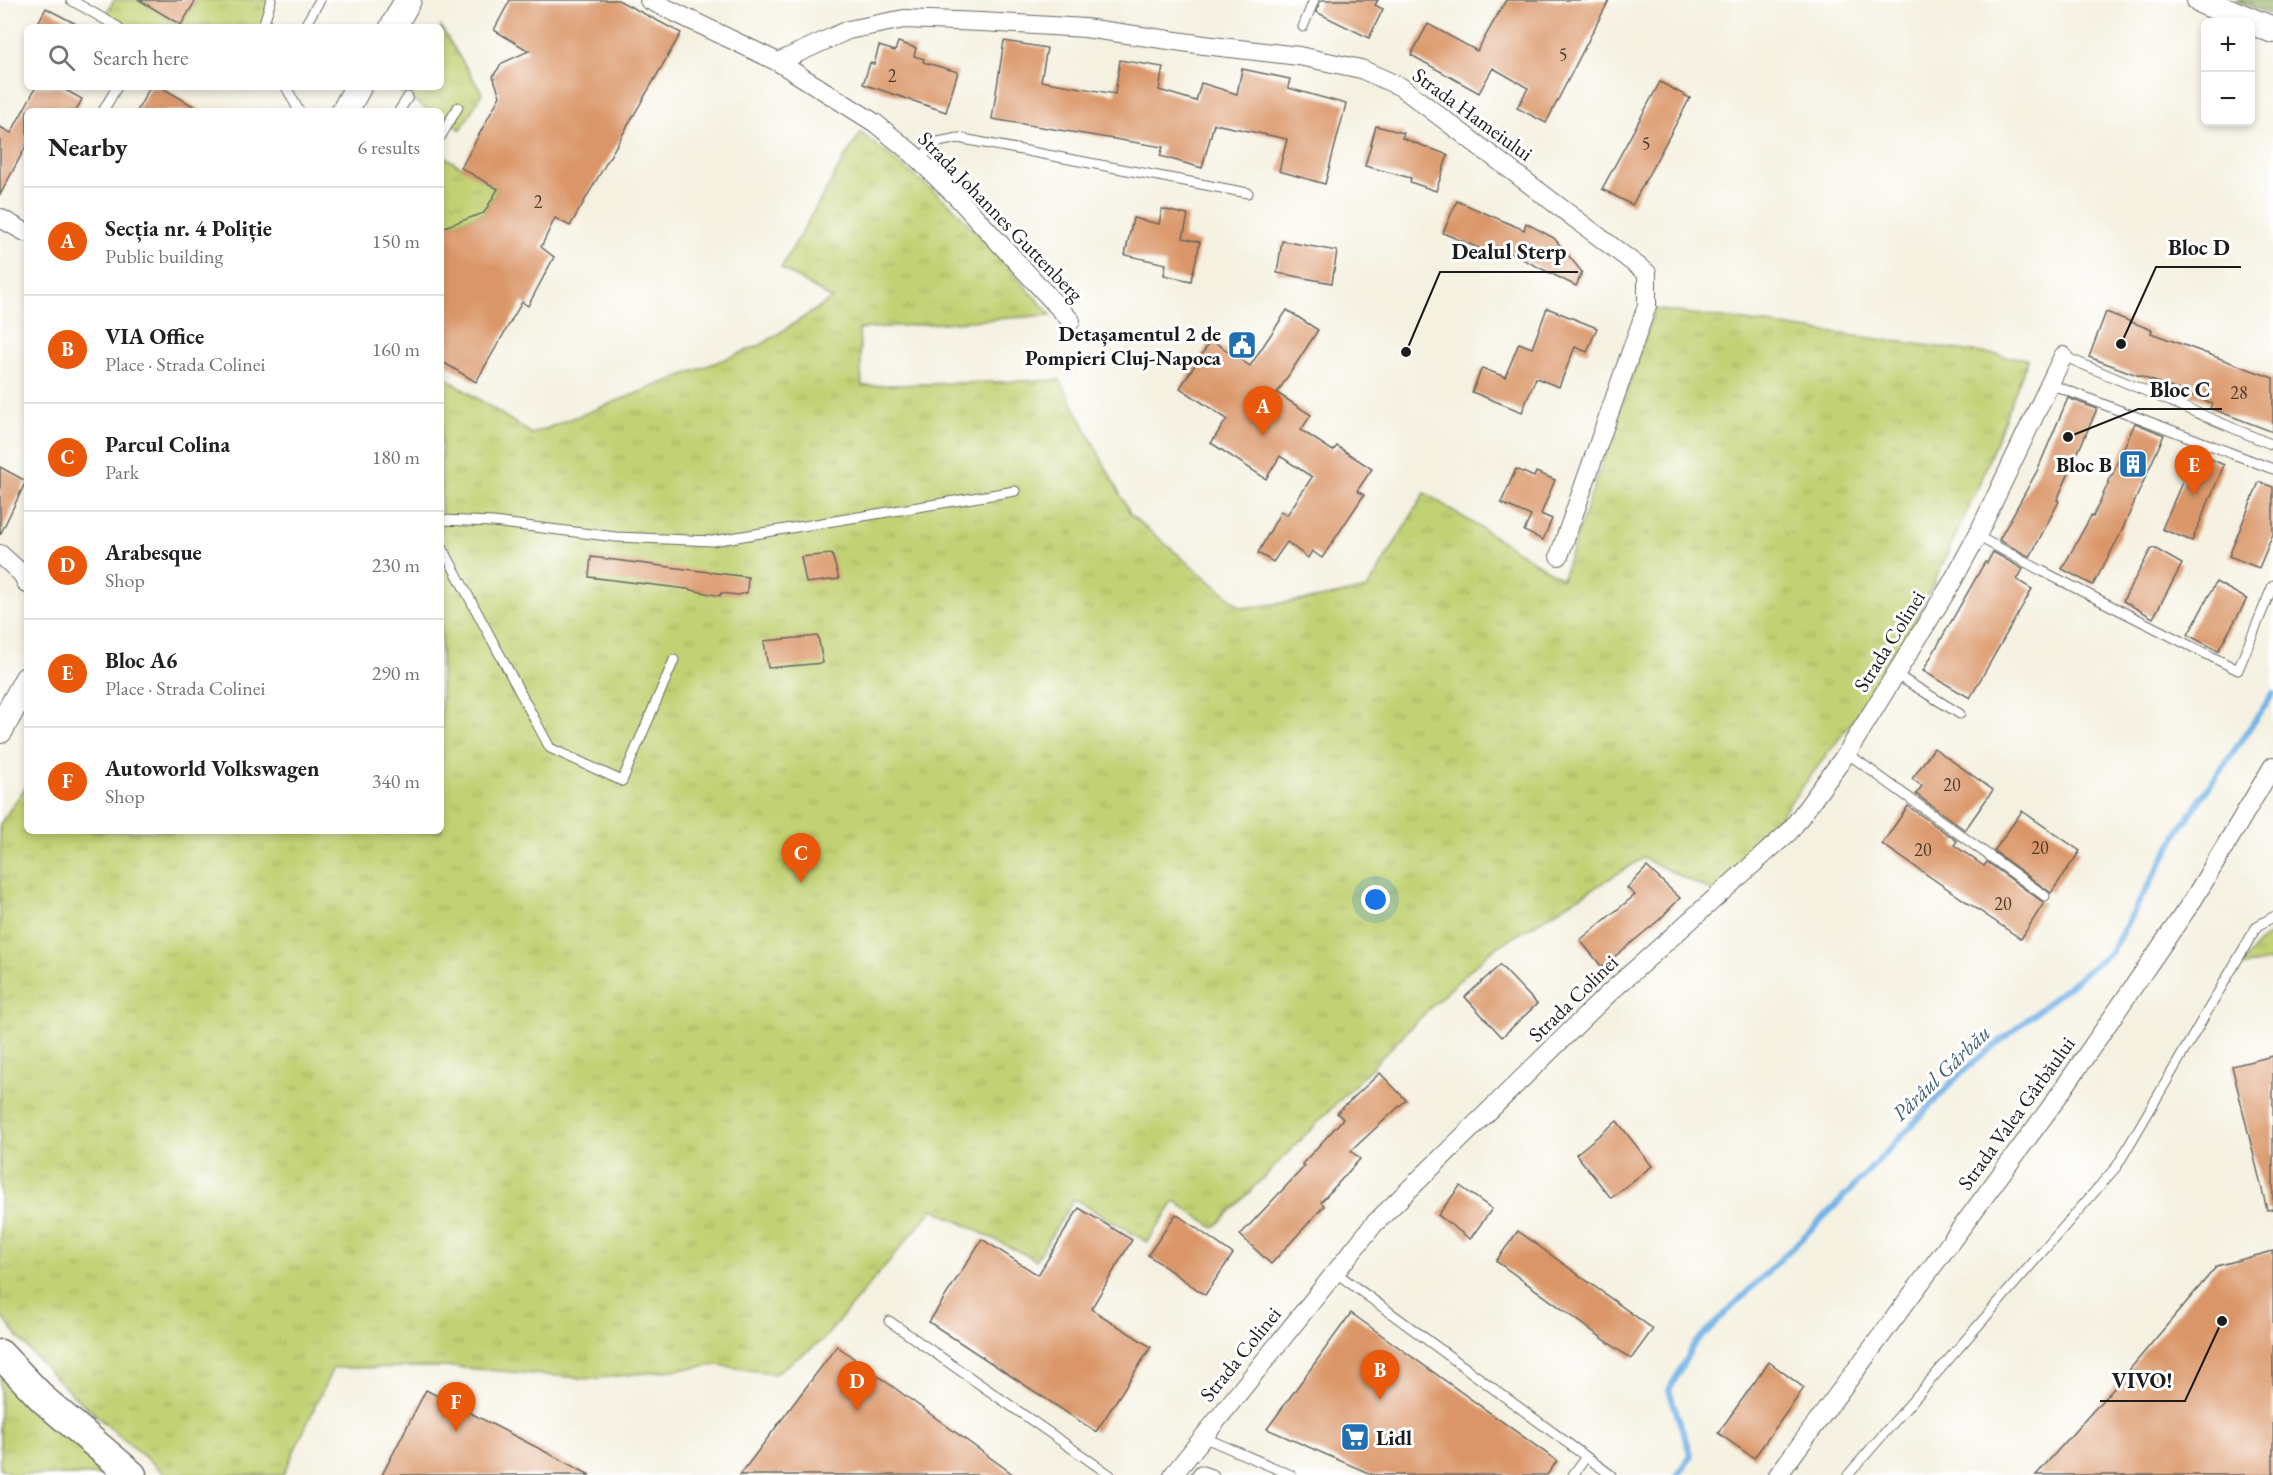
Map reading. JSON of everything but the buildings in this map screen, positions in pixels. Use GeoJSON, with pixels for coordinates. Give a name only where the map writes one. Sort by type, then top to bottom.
{"type":"FeatureCollection","features":[{"type":"Feature","properties":{"kind":"main road"},"geometry":{"type":"LineString","coordinates":[[395,24],[408,0]]}},
{"type":"Feature","properties":{"kind":"main road"},"geometry":{"type":"LineString","coordinates":[[2200,0],[2273,30]]}},
{"type":"Feature","properties":{"kind":"main road"},"geometry":{"type":"LineString","coordinates":[[347,108],[356,90]]}},
{"type":"Feature","properties":{"kind":"main road"},"geometry":{"type":"LineString","coordinates":[[0,730],[24,688]]}},
{"type":"Feature","properties":{"kind":"main road"},"geometry":{"type":"LineString","coordinates":[[0,1354],[44,1400],[132,1475]]}},
{"type":"Feature","properties":{"kind":"street","name":"Strada Johannes Guttenberg"},"geometry":{"type":"LineString","coordinates":[[650,0],[778,63],[875,123],[920,161],[957,197],[1071,321]]}},
{"type":"Feature","properties":{"kind":"street","name":"Strada Hameiului"},"geometry":{"type":"LineString","coordinates":[[778,63],[848,30],[915,19],[1084,28],[1299,56],[1361,69],[1401,87],[1647,273],[1647,306],[1559,556]]}},
{"type":"Feature","properties":{"kind":"street"},"geometry":{"type":"LineString","coordinates":[[0,218],[24,231]]}},
{"type":"Feature","properties":{"kind":"street","name":"Strada Colinei"},"geometry":{"type":"LineString","coordinates":[[1173,1475],[1374,1224],[1608,994],[1790,831],[1847,753],[1951,584],[1977,536],[2064,356]]}},
{"type":"Feature","properties":{"kind":"street"},"geometry":{"type":"LineString","coordinates":[[0,554],[24,559]]}},
{"type":"Feature","properties":{"kind":"street"},"geometry":{"type":"LineString","coordinates":[[0,554],[24,578]]}},
{"type":"Feature","properties":{"kind":"street","name":"Strada Valea Gârbăului"},"geometry":{"type":"LineString","coordinates":[[1778,1475],[2050,1107],[2193,900],[2273,766]]}},
{"type":"Feature","properties":{"kind":"lane"},"geometry":{"type":"LineString","coordinates":[[71,0],[113,24]]}},
{"type":"Feature","properties":{"kind":"lane"},"geometry":{"type":"LineString","coordinates":[[264,24],[271,0]]}},
{"type":"Feature","properties":{"kind":"lane"},"geometry":{"type":"LineString","coordinates":[[306,24],[320,0]]}},
{"type":"Feature","properties":{"kind":"lane"},"geometry":{"type":"LineString","coordinates":[[1303,27],[1314,0]]}},
{"type":"Feature","properties":{"kind":"lane"},"geometry":{"type":"LineString","coordinates":[[105,108],[115,90]]}},
{"type":"Feature","properties":{"kind":"lane"},"geometry":{"type":"LineString","coordinates":[[288,90],[297,108]]}},
{"type":"Feature","properties":{"kind":"lane"},"geometry":{"type":"LineString","coordinates":[[401,108],[408,97]]}},
{"type":"Feature","properties":{"kind":"lane"},"geometry":{"type":"LineString","coordinates":[[444,131],[458,107]]}},
{"type":"Feature","properties":{"kind":"lane"},"geometry":{"type":"LineString","coordinates":[[920,161],[933,143],[958,138],[1248,193]]}},
{"type":"Feature","properties":{"kind":"lane","name":"Strada Colinei"},"geometry":{"type":"LineString","coordinates":[[2064,356],[2273,446]]}},
{"type":"Feature","properties":{"kind":"lane"},"geometry":{"type":"LineString","coordinates":[[2050,384],[2273,469]]}},
{"type":"Feature","properties":{"kind":"lane"},"geometry":{"type":"LineString","coordinates":[[444,520],[493,522],[616,537],[713,541],[1016,491]]}},
{"type":"Feature","properties":{"kind":"lane"},"geometry":{"type":"LineString","coordinates":[[1977,536],[2238,670],[2273,585]]}},
{"type":"Feature","properties":{"kind":"lane"},"geometry":{"type":"LineString","coordinates":[[444,551],[550,748],[622,781],[674,660]]}},
{"type":"Feature","properties":{"kind":"lane"},"geometry":{"type":"LineString","coordinates":[[1896,674],[1960,714]]}},
{"type":"Feature","properties":{"kind":"lane"},"geometry":{"type":"LineString","coordinates":[[1847,753],[2045,896]]}},
{"type":"Feature","properties":{"kind":"lane"},"geometry":{"type":"LineString","coordinates":[[1848,1475],[2117,1166],[2256,926],[2273,917]]}},
{"type":"Feature","properties":{"kind":"lane"},"geometry":{"type":"LineString","coordinates":[[1335,1272],[1611,1475]]}},
{"type":"Feature","properties":{"kind":"lane"},"geometry":{"type":"LineString","coordinates":[[889,1321],[1110,1475]]}},
{"type":"Feature","properties":{"kind":"lane"},"geometry":{"type":"LineString","coordinates":[[1202,1437],[1291,1475]]}},
{"type":"Feature","properties":{"kind":"lane"},"geometry":{"type":"LineString","coordinates":[[1573,1475],[1586,1457]]}},
{"type":"Feature","properties":{"kind":"lane"},"geometry":{"type":"LineString","coordinates":[[1196,1475],[1200,1470],[1214,1475]]}},
{"type":"Feature","properties":{"kind":"green space"},"geometry":{"type":"Polygon","coordinates":[[[114,0],[159,0],[154,9],[179,24],[112,24],[103,19],[114,0]]]}},
{"type":"Feature","properties":{"kind":"green space"},"geometry":{"type":"Polygon","coordinates":[[[196,0],[274,0],[266,24],[182,24],[196,0]]]}},
{"type":"Feature","properties":{"kind":"green space"},"geometry":{"type":"Polygon","coordinates":[[[2235,0],[2273,0],[2273,16],[2235,0]]]}},
{"type":"Feature","properties":{"kind":"green space"},"geometry":{"type":"Polygon","coordinates":[[[444,32],[482,93],[461,130],[444,119],[444,108],[425,108],[397,90],[444,90],[444,32]]]}},
{"type":"Feature","properties":{"kind":"green space"},"geometry":{"type":"Polygon","coordinates":[[[861,133],[952,206],[1051,315],[859,329],[862,386],[1060,380],[1131,515],[1242,608],[1314,599],[1367,589],[1425,493],[1562,579],[1655,309],[2028,359],[1977,490],[1895,665],[1720,895],[1643,858],[1489,952],[1430,1008],[1214,1228],[1175,1201],[1147,1242],[1074,1199],[1036,1260],[933,1209],[822,1341],[774,1374],[718,1365],[591,1379],[455,1367],[333,1368],[283,1475],[166,1475],[57,1379],[37,1359],[0,1314],[0,824],[24,789],[24,834],[444,834],[444,377],[532,434],[761,345],[832,299],[781,268],[861,133]]]}},
{"type":"Feature","properties":{"kind":"green space"},"geometry":{"type":"Polygon","coordinates":[[[445,157],[498,189],[484,213],[444,227],[445,157]]]}},
{"type":"Feature","properties":{"kind":"green space"},"geometry":{"type":"Polygon","coordinates":[[[2273,932],[2273,960],[2241,967],[2257,944],[2273,932]]]}},
{"type":"Feature","properties":{"kind":"green space"},"geometry":{"type":"Polygon","coordinates":[[[0,1366],[117,1475],[13,1475],[0,1468],[0,1366]]]}},
{"type":"Feature","properties":{"kind":"waterway","name":"Pârâul Gârbău"},"geometry":{"type":"LineString","coordinates":[[1678,1475],[1691,1456],[1669,1390],[1694,1344],[1840,1201],[1963,1071],[2111,952],[2182,826],[2273,694]]}},
{"type":"Feature","properties":{"kind":"place","name":"Bloc D"},"geometry":{"type":"Point","coordinates":[2121,344]}},
{"type":"Feature","properties":{"kind":"place","name":"Detașamentul 2 de Pompieri Cluj-Napoca"},"geometry":{"type":"Point","coordinates":[1242,345]}},
{"type":"Feature","properties":{"kind":"place","name":"Dealul Sterp"},"geometry":{"type":"Point","coordinates":[1406,352]}},
{"type":"Feature","properties":{"kind":"place","name":"Secția nr. 4 Poliție"},"geometry":{"type":"Point","coordinates":[1263,436]}},
{"type":"Feature","properties":{"kind":"place","name":"Bloc C"},"geometry":{"type":"Point","coordinates":[2068,437]}},
{"type":"Feature","properties":{"kind":"place","name":"Bloc B"},"geometry":{"type":"Point","coordinates":[2133,464]}},
{"type":"Feature","properties":{"kind":"place","name":"Bloc A6"},"geometry":{"type":"Point","coordinates":[2194,495]}},
{"type":"Feature","properties":{"kind":"place","name":"Parcul Colina"},"geometry":{"type":"Point","coordinates":[801,883]}},
{"type":"Feature","properties":{"kind":"place","name":"VIVO!"},"geometry":{"type":"Point","coordinates":[2222,1321]}},
{"type":"Feature","properties":{"kind":"place","name":"VIA Office"},"geometry":{"type":"Point","coordinates":[1380,1400]}},
{"type":"Feature","properties":{"kind":"place","name":"Arabesque"},"geometry":{"type":"Point","coordinates":[857,1411]}},
{"type":"Feature","properties":{"kind":"place","name":"Autoworld Volkswagen"},"geometry":{"type":"Point","coordinates":[456,1432]}},
{"type":"Feature","properties":{"kind":"place","name":"Lidl"},"geometry":{"type":"Point","coordinates":[1355,1437]}}]}
